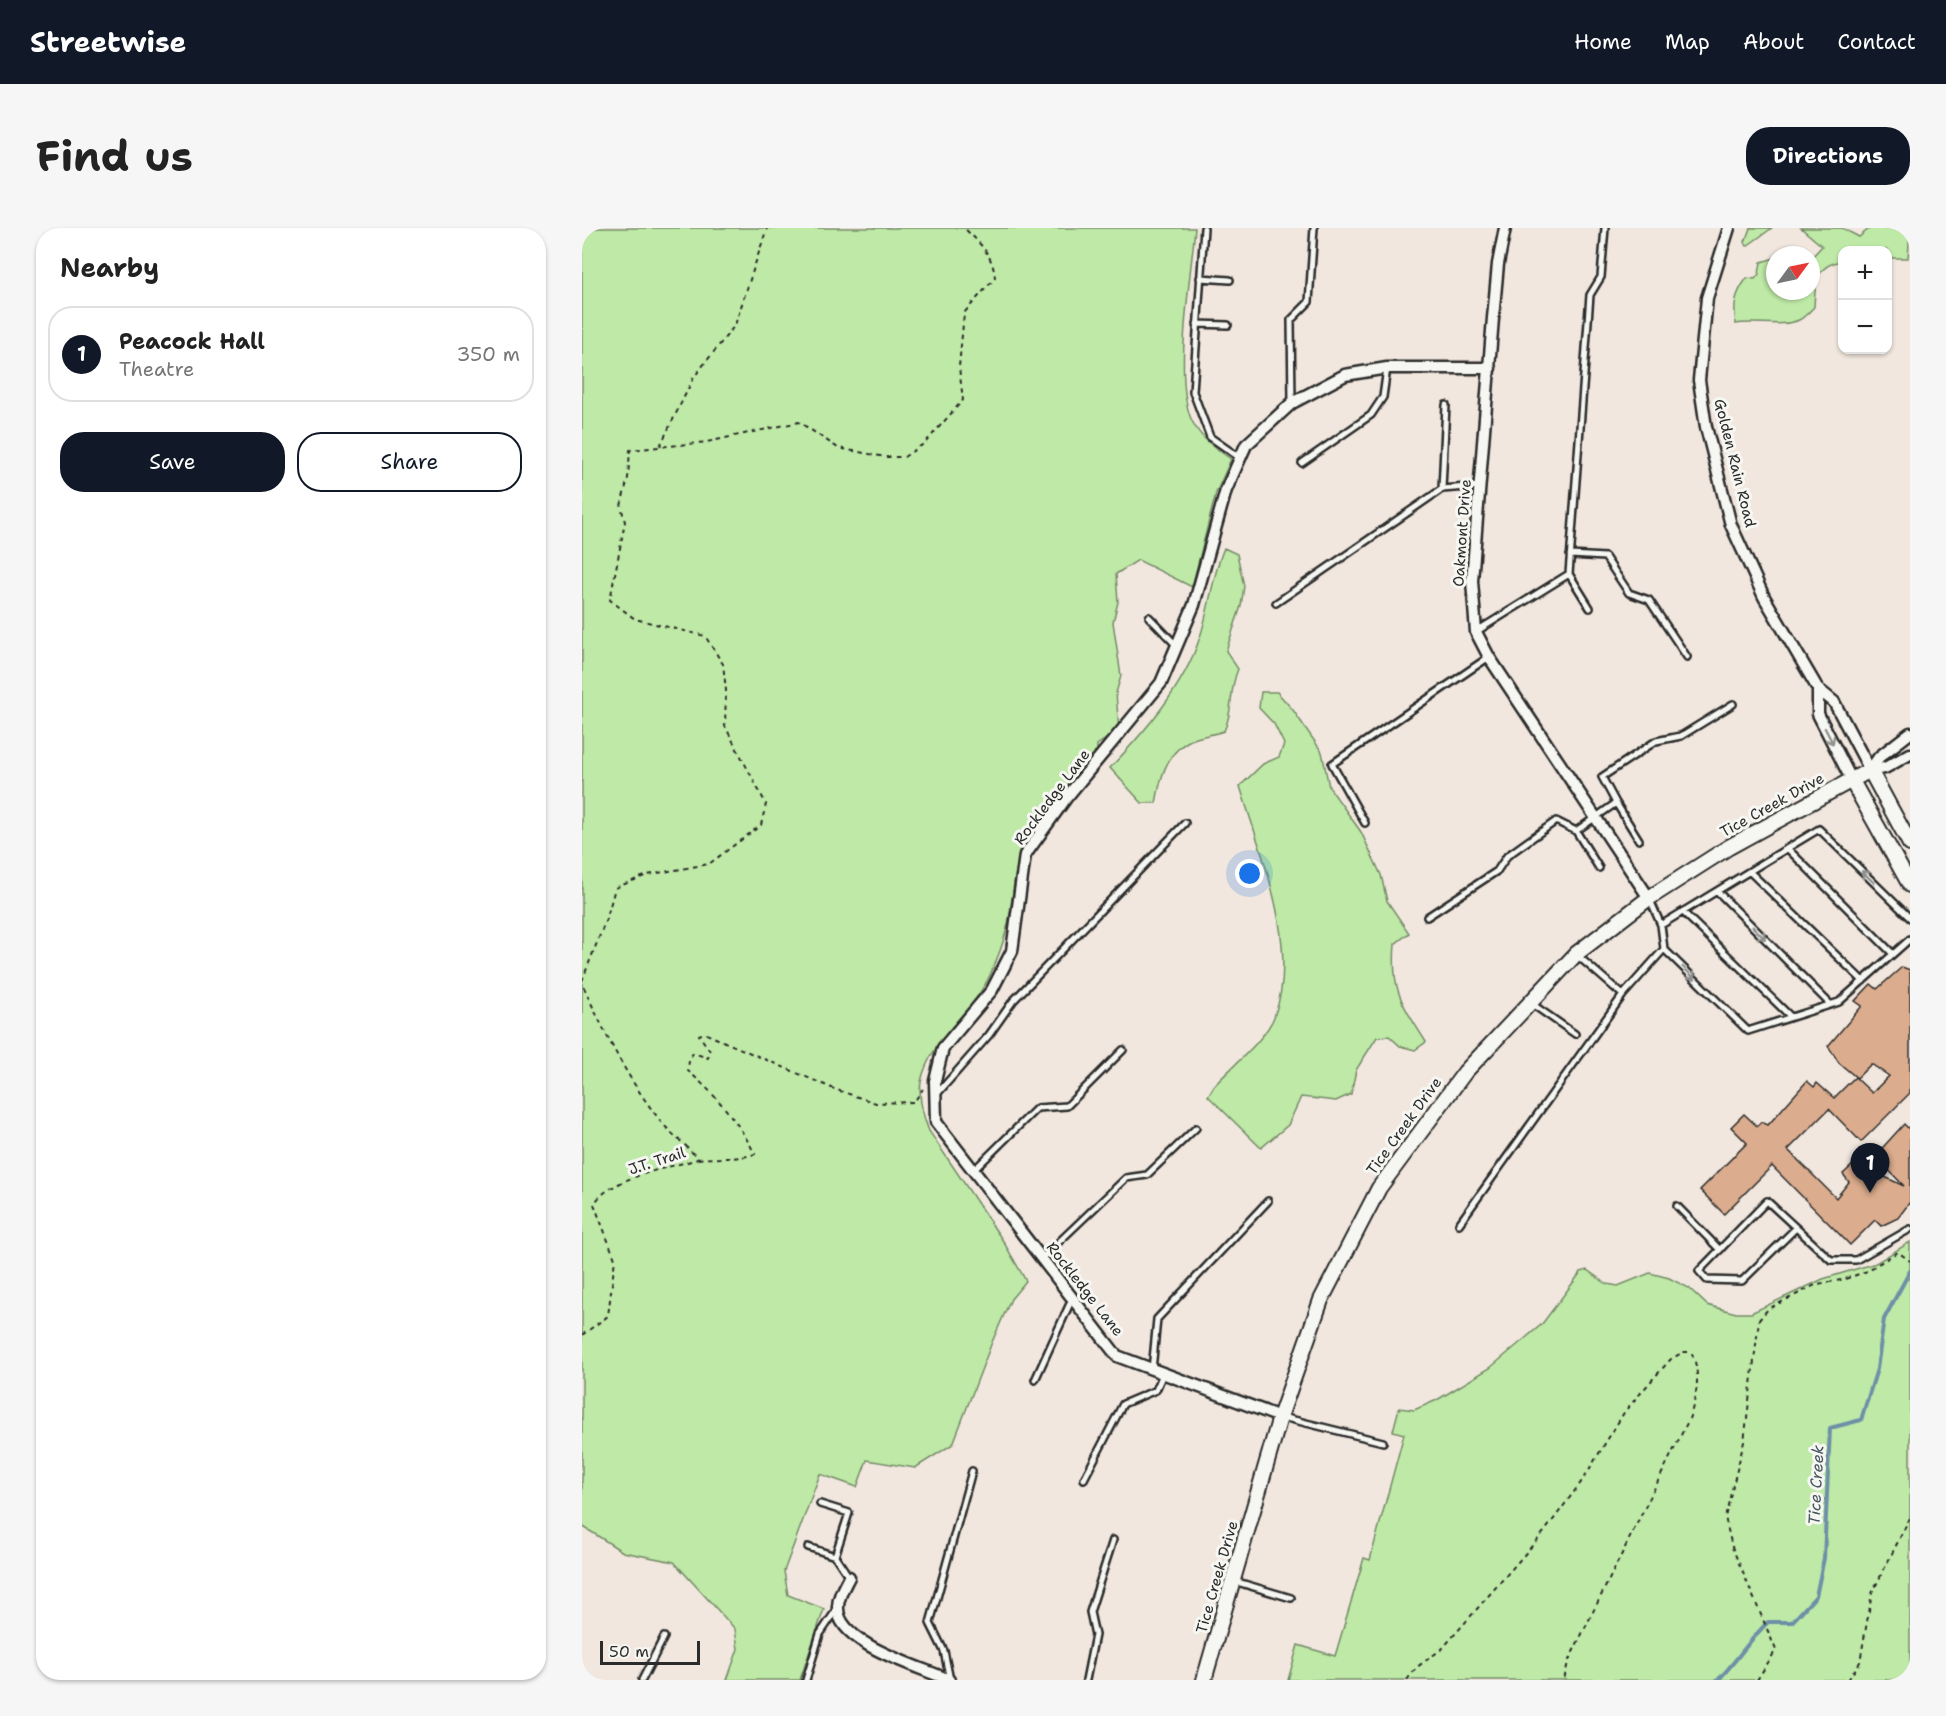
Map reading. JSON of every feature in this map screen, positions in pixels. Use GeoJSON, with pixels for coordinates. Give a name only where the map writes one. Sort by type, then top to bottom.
{"type":"FeatureCollection","features":[{"type":"Feature","properties":{"kind":"street","name":"Oakmont Drive"},"geometry":{"type":"LineString","coordinates":[[1505,228],[1498,264],[1472,581],[1476,632],[1489,657],[1649,898]]}},
{"type":"Feature","properties":{"kind":"street","name":"Golden Rain Road"},"geometry":{"type":"LineString","coordinates":[[1729,228],[1707,298],[1699,380],[1706,427],[1731,525],[1764,597],[1818,689],[1834,702],[1910,844]]}},
{"type":"Feature","properties":{"kind":"street","name":"Rockledge Lane"},"geometry":{"type":"LineString","coordinates":[[1280,1417],[1118,1356],[936,1122],[935,1081],[943,1048],[992,990],[1012,951],[1024,855],[1066,798],[1161,683],[1194,605],[1226,490],[1246,446],[1292,403],[1345,375],[1387,368],[1490,368]]}},
{"type":"Feature","properties":{"kind":"street","name":"Golden Rain Road"},"geometry":{"type":"LineString","coordinates":[[1818,689],[1818,714],[1852,781],[1910,885]]}},
{"type":"Feature","properties":{"kind":"street","name":"Tice Creek Drive"},"geometry":{"type":"LineString","coordinates":[[1870,770],[1879,757],[1910,733]]}},
{"type":"Feature","properties":{"kind":"street","name":"Tice Creek Drive"},"geometry":{"type":"LineString","coordinates":[[1204,1680],[1280,1417],[1321,1300],[1379,1188],[1464,1072],[1576,954],[1649,898],[1729,847],[1870,770],[1885,768],[1910,754]]}},
{"type":"Feature","properties":{"kind":"street"},"geometry":{"type":"LineString","coordinates":[[849,1577],[841,1593],[837,1609],[846,1628],[864,1644],[934,1677],[950,1680]]}},
{"type":"Feature","properties":{"kind":"lane"},"geometry":{"type":"LineString","coordinates":[[1204,228],[1193,392],[1210,437],[1240,458]]}},
{"type":"Feature","properties":{"kind":"lane"},"geometry":{"type":"LineString","coordinates":[[1292,403],[1291,320],[1309,302],[1314,228]]}},
{"type":"Feature","properties":{"kind":"lane"},"geometry":{"type":"LineString","coordinates":[[1590,608],[1569,574],[1590,295],[1601,277],[1605,228]]}},
{"type":"Feature","properties":{"kind":"lane"},"geometry":{"type":"LineString","coordinates":[[1200,279],[1230,280]]}},
{"type":"Feature","properties":{"kind":"lane"},"geometry":{"type":"LineString","coordinates":[[1197,324],[1228,325]]}},
{"type":"Feature","properties":{"kind":"lane"},"geometry":{"type":"LineString","coordinates":[[1302,463],[1371,415],[1383,397],[1387,368]]}},
{"type":"Feature","properties":{"kind":"lane"},"geometry":{"type":"LineString","coordinates":[[1442,489],[1446,405]]}},
{"type":"Feature","properties":{"kind":"lane"},"geometry":{"type":"LineString","coordinates":[[1276,603],[1442,489],[1480,486]]}},
{"type":"Feature","properties":{"kind":"lane"},"geometry":{"type":"LineString","coordinates":[[1570,555],[1605,557],[1629,592],[1649,600],[1687,657]]}},
{"type":"Feature","properties":{"kind":"lane"},"geometry":{"type":"LineString","coordinates":[[1476,632],[1569,574]]}},
{"type":"Feature","properties":{"kind":"lane"},"geometry":{"type":"LineString","coordinates":[[1149,617],[1177,646]]}},
{"type":"Feature","properties":{"kind":"lane"},"geometry":{"type":"LineString","coordinates":[[1365,823],[1332,764],[1489,657]]}},
{"type":"Feature","properties":{"kind":"lane"},"geometry":{"type":"LineString","coordinates":[[1639,840],[1602,777],[1656,741],[1681,736],[1733,704]]}},
{"type":"Feature","properties":{"kind":"lane"},"geometry":{"type":"LineString","coordinates":[[1576,831],[1616,803]]}},
{"type":"Feature","properties":{"kind":"lane"},"geometry":{"type":"LineString","coordinates":[[1427,917],[1497,871],[1507,856],[1556,820],[1576,831],[1599,868]]}},
{"type":"Feature","properties":{"kind":"lane"},"geometry":{"type":"LineString","coordinates":[[936,1095],[989,1035],[1013,1000],[1185,824]]}},
{"type":"Feature","properties":{"kind":"lane"},"geometry":{"type":"LineString","coordinates":[[1661,925],[1819,829],[1910,918]]}},
{"type":"Feature","properties":{"kind":"lane"},"geometry":{"type":"LineString","coordinates":[[1788,849],[1893,954]]}},
{"type":"Feature","properties":{"kind":"lane"},"geometry":{"type":"LineString","coordinates":[[1750,872],[1863,981]]}},
{"type":"Feature","properties":{"kind":"lane"},"geometry":{"type":"LineString","coordinates":[[1717,891],[1830,1004]]}},
{"type":"Feature","properties":{"kind":"lane"},"geometry":{"type":"LineString","coordinates":[[1649,898],[1661,925],[1664,949],[1748,1031],[1839,1002],[1910,939]]}},
{"type":"Feature","properties":{"kind":"lane"},"geometry":{"type":"LineString","coordinates":[[1683,912],[1791,1017]]}},
{"type":"Feature","properties":{"kind":"lane"},"geometry":{"type":"LineString","coordinates":[[1459,1224],[1623,995],[1664,949]]}},
{"type":"Feature","properties":{"kind":"lane"},"geometry":{"type":"LineString","coordinates":[[1576,954],[1623,995]]}},
{"type":"Feature","properties":{"kind":"lane"},"geometry":{"type":"LineString","coordinates":[[1530,1003],[1575,1034]]}},
{"type":"Feature","properties":{"kind":"lane"},"geometry":{"type":"LineString","coordinates":[[974,1170],[1037,1108],[1067,1106],[1124,1050]]}},
{"type":"Feature","properties":{"kind":"lane"},"geometry":{"type":"LineString","coordinates":[[1042,1258],[1126,1178],[1147,1175],[1196,1128]]}},
{"type":"Feature","properties":{"kind":"lane"},"geometry":{"type":"LineString","coordinates":[[1152,1370],[1157,1319],[1268,1201]]}},
{"type":"Feature","properties":{"kind":"lane"},"geometry":{"type":"LineString","coordinates":[[1796,1228],[1742,1281],[1707,1280],[1700,1271],[1767,1201],[1831,1260],[1856,1260],[1910,1229]]}},
{"type":"Feature","properties":{"kind":"lane"},"geometry":{"type":"LineString","coordinates":[[1677,1206],[1720,1250]]}},
{"type":"Feature","properties":{"kind":"lane"},"geometry":{"type":"LineString","coordinates":[[1035,1380],[1072,1297]]}},
{"type":"Feature","properties":{"kind":"lane"},"geometry":{"type":"LineString","coordinates":[[1084,1479],[1123,1404],[1156,1390],[1163,1374]]}},
{"type":"Feature","properties":{"kind":"lane"},"geometry":{"type":"LineString","coordinates":[[1280,1417],[1383,1442]]}},
{"type":"Feature","properties":{"kind":"lane"},"geometry":{"type":"LineString","coordinates":[[950,1680],[944,1651],[930,1623],[972,1471]]}},
{"type":"Feature","properties":{"kind":"lane"},"geometry":{"type":"LineString","coordinates":[[820,1504],[849,1513],[835,1556]]}},
{"type":"Feature","properties":{"kind":"lane"},"geometry":{"type":"LineString","coordinates":[[1086,1680],[1095,1635],[1090,1612],[1113,1540]]}},
{"type":"Feature","properties":{"kind":"lane"},"geometry":{"type":"LineString","coordinates":[[808,1547],[835,1556],[849,1577]]}},
{"type":"Feature","properties":{"kind":"lane"},"geometry":{"type":"LineString","coordinates":[[1233,1581],[1291,1598]]}},
{"type":"Feature","properties":{"kind":"lane"},"geometry":{"type":"LineString","coordinates":[[806,1680],[820,1634],[837,1609]]}},
{"type":"Feature","properties":{"kind":"lane"},"geometry":{"type":"LineString","coordinates":[[642,1680],[664,1637]]}},
{"type":"Feature","properties":{"kind":"path"},"geometry":{"type":"LineString","coordinates":[[660,446],[694,377],[735,325],[767,228]]}},
{"type":"Feature","properties":{"kind":"path"},"geometry":{"type":"LineString","coordinates":[[582,982],[608,917],[615,888],[647,875],[709,864],[761,825],[766,804],[725,726],[726,690],[723,664],[705,636],[635,619],[610,600],[625,522],[621,506],[628,478],[630,450],[707,442],[799,422],[838,448],[885,457],[904,457],[925,443],[963,400],[958,367],[964,313],[995,278],[994,265],[985,248],[964,228]]}},
{"type":"Feature","properties":{"kind":"path","name":"J.T. Trail"},"geometry":{"type":"LineString","coordinates":[[582,982],[608,1042],[648,1105],[698,1159],[633,1178],[600,1195],[594,1204],[615,1259],[608,1316],[582,1335]]}},
{"type":"Feature","properties":{"kind":"path"},"geometry":{"type":"LineString","coordinates":[[698,1159],[725,1156],[740,1159],[755,1154],[739,1123],[715,1094],[688,1071],[689,1060],[693,1053],[708,1058],[710,1051],[699,1035],[704,1033],[834,1089],[876,1103],[914,1102],[926,1084]]}},
{"type":"Feature","properties":{"kind":"path"},"geometry":{"type":"LineString","coordinates":[[1757,1680],[1776,1650],[1732,1547],[1725,1517],[1744,1442],[1752,1360],[1759,1320],[1768,1309],[1817,1284],[1842,1280],[1865,1272],[1898,1252],[1910,1261]]}},
{"type":"Feature","properties":{"kind":"path"},"geometry":{"type":"LineString","coordinates":[[1407,1680],[1417,1668],[1442,1649],[1545,1531],[1582,1482],[1625,1411],[1671,1359],[1683,1352],[1691,1352],[1695,1359],[1697,1398],[1689,1419],[1568,1662],[1564,1680]]}},
{"type":"Feature","properties":{"kind":"path"},"geometry":{"type":"LineString","coordinates":[[1848,1680],[1860,1662],[1872,1593],[1910,1518]]}},
{"type":"Feature","properties":{"kind":"green space"},"geometry":{"type":"Polygon","coordinates":[[[582,228],[1195,228],[1185,327],[1184,381],[1187,403],[1192,421],[1200,433],[1231,459],[1216,493],[1192,587],[1138,560],[1116,574],[1118,602],[1113,622],[1121,676],[1116,693],[1119,730],[1097,745],[1097,754],[1048,807],[1025,843],[1018,863],[1007,928],[993,969],[982,989],[942,1040],[926,1067],[920,1095],[929,1131],[1003,1241],[1026,1281],[1011,1299],[953,1444],[915,1468],[867,1460],[857,1487],[820,1474],[784,1571],[788,1595],[824,1609],[800,1680],[727,1680],[738,1649],[735,1629],[674,1562],[623,1552],[582,1526],[582,228]]]}},
{"type":"Feature","properties":{"kind":"green space"},"geometry":{"type":"Polygon","coordinates":[[[1750,228],[1772,228],[1747,246],[1745,242],[1750,228]]]}},
{"type":"Feature","properties":{"kind":"green space"},"geometry":{"type":"Polygon","coordinates":[[[1801,228],[1842,228],[1859,237],[1870,228],[1910,228],[1908,258],[1892,258],[1892,246],[1838,246],[1838,262],[1826,267],[1820,274],[1820,248],[1822,246],[1801,228]]]}},
{"type":"Feature","properties":{"kind":"green space"},"geometry":{"type":"Polygon","coordinates":[[[1766,261],[1766,300],[1814,300],[1814,307],[1803,318],[1784,323],[1736,324],[1737,294],[1747,278],[1755,279],[1759,274],[1761,262],[1766,261]]]}},
{"type":"Feature","properties":{"kind":"green space"},"geometry":{"type":"Polygon","coordinates":[[[1224,548],[1237,554],[1244,586],[1241,606],[1226,651],[1238,669],[1227,723],[1224,731],[1195,738],[1180,747],[1173,754],[1165,769],[1156,803],[1142,803],[1110,768],[1150,723],[1184,673],[1200,637],[1224,548]]]}},
{"type":"Feature","properties":{"kind":"green space"},"geometry":{"type":"Polygon","coordinates":[[[1261,692],[1277,692],[1293,710],[1322,752],[1329,787],[1361,832],[1381,875],[1387,901],[1409,933],[1395,944],[1395,974],[1405,1007],[1426,1042],[1415,1050],[1400,1046],[1389,1036],[1377,1037],[1356,1070],[1351,1094],[1336,1101],[1301,1097],[1288,1125],[1261,1148],[1208,1096],[1214,1086],[1256,1044],[1270,1026],[1281,990],[1283,961],[1275,900],[1240,786],[1263,764],[1279,757],[1284,744],[1274,724],[1259,708],[1261,692]]]}},
{"type":"Feature","properties":{"kind":"green space"},"geometry":{"type":"Polygon","coordinates":[[[1910,1242],[1910,1667],[1907,1680],[1288,1680],[1298,1645],[1335,1656],[1364,1558],[1370,1560],[1404,1434],[1393,1431],[1399,1408],[1414,1410],[1437,1400],[1490,1368],[1542,1324],[1581,1272],[1587,1270],[1607,1284],[1618,1286],[1650,1273],[1669,1278],[1689,1288],[1707,1305],[1736,1313],[1751,1313],[1823,1279],[1876,1263],[1910,1242]]]}},
{"type":"Feature","properties":{"kind":"building"},"geometry":{"type":"Polygon","coordinates":[[[1902,967],[1910,970],[1910,1093],[1861,1142],[1829,1109],[1788,1150],[1836,1198],[1849,1182],[1843,1174],[1855,1163],[1904,1186],[1875,1156],[1904,1124],[1910,1130],[1910,1202],[1898,1218],[1881,1226],[1875,1220],[1850,1245],[1772,1166],[1724,1214],[1700,1190],[1747,1143],[1731,1127],[1744,1114],[1757,1126],[1761,1122],[1768,1125],[1807,1081],[1814,1087],[1817,1083],[1834,1098],[1855,1077],[1872,1093],[1889,1076],[1871,1064],[1857,1078],[1839,1063],[1828,1046],[1862,1006],[1855,1001],[1871,984],[1877,989],[1902,967]]]}},
{"type":"Feature","properties":{"kind":"waterway","name":"Tice Creek"},"geometry":{"type":"LineString","coordinates":[[1718,1680],[1768,1622],[1792,1622],[1816,1596],[1824,1558],[1830,1428],[1861,1420],[1877,1369],[1884,1319],[1910,1271]]}},
{"type":"Feature","properties":{"kind":"place","name":"Peacock Hall"},"geometry":{"type":"Point","coordinates":[1870,1193]}}]}
